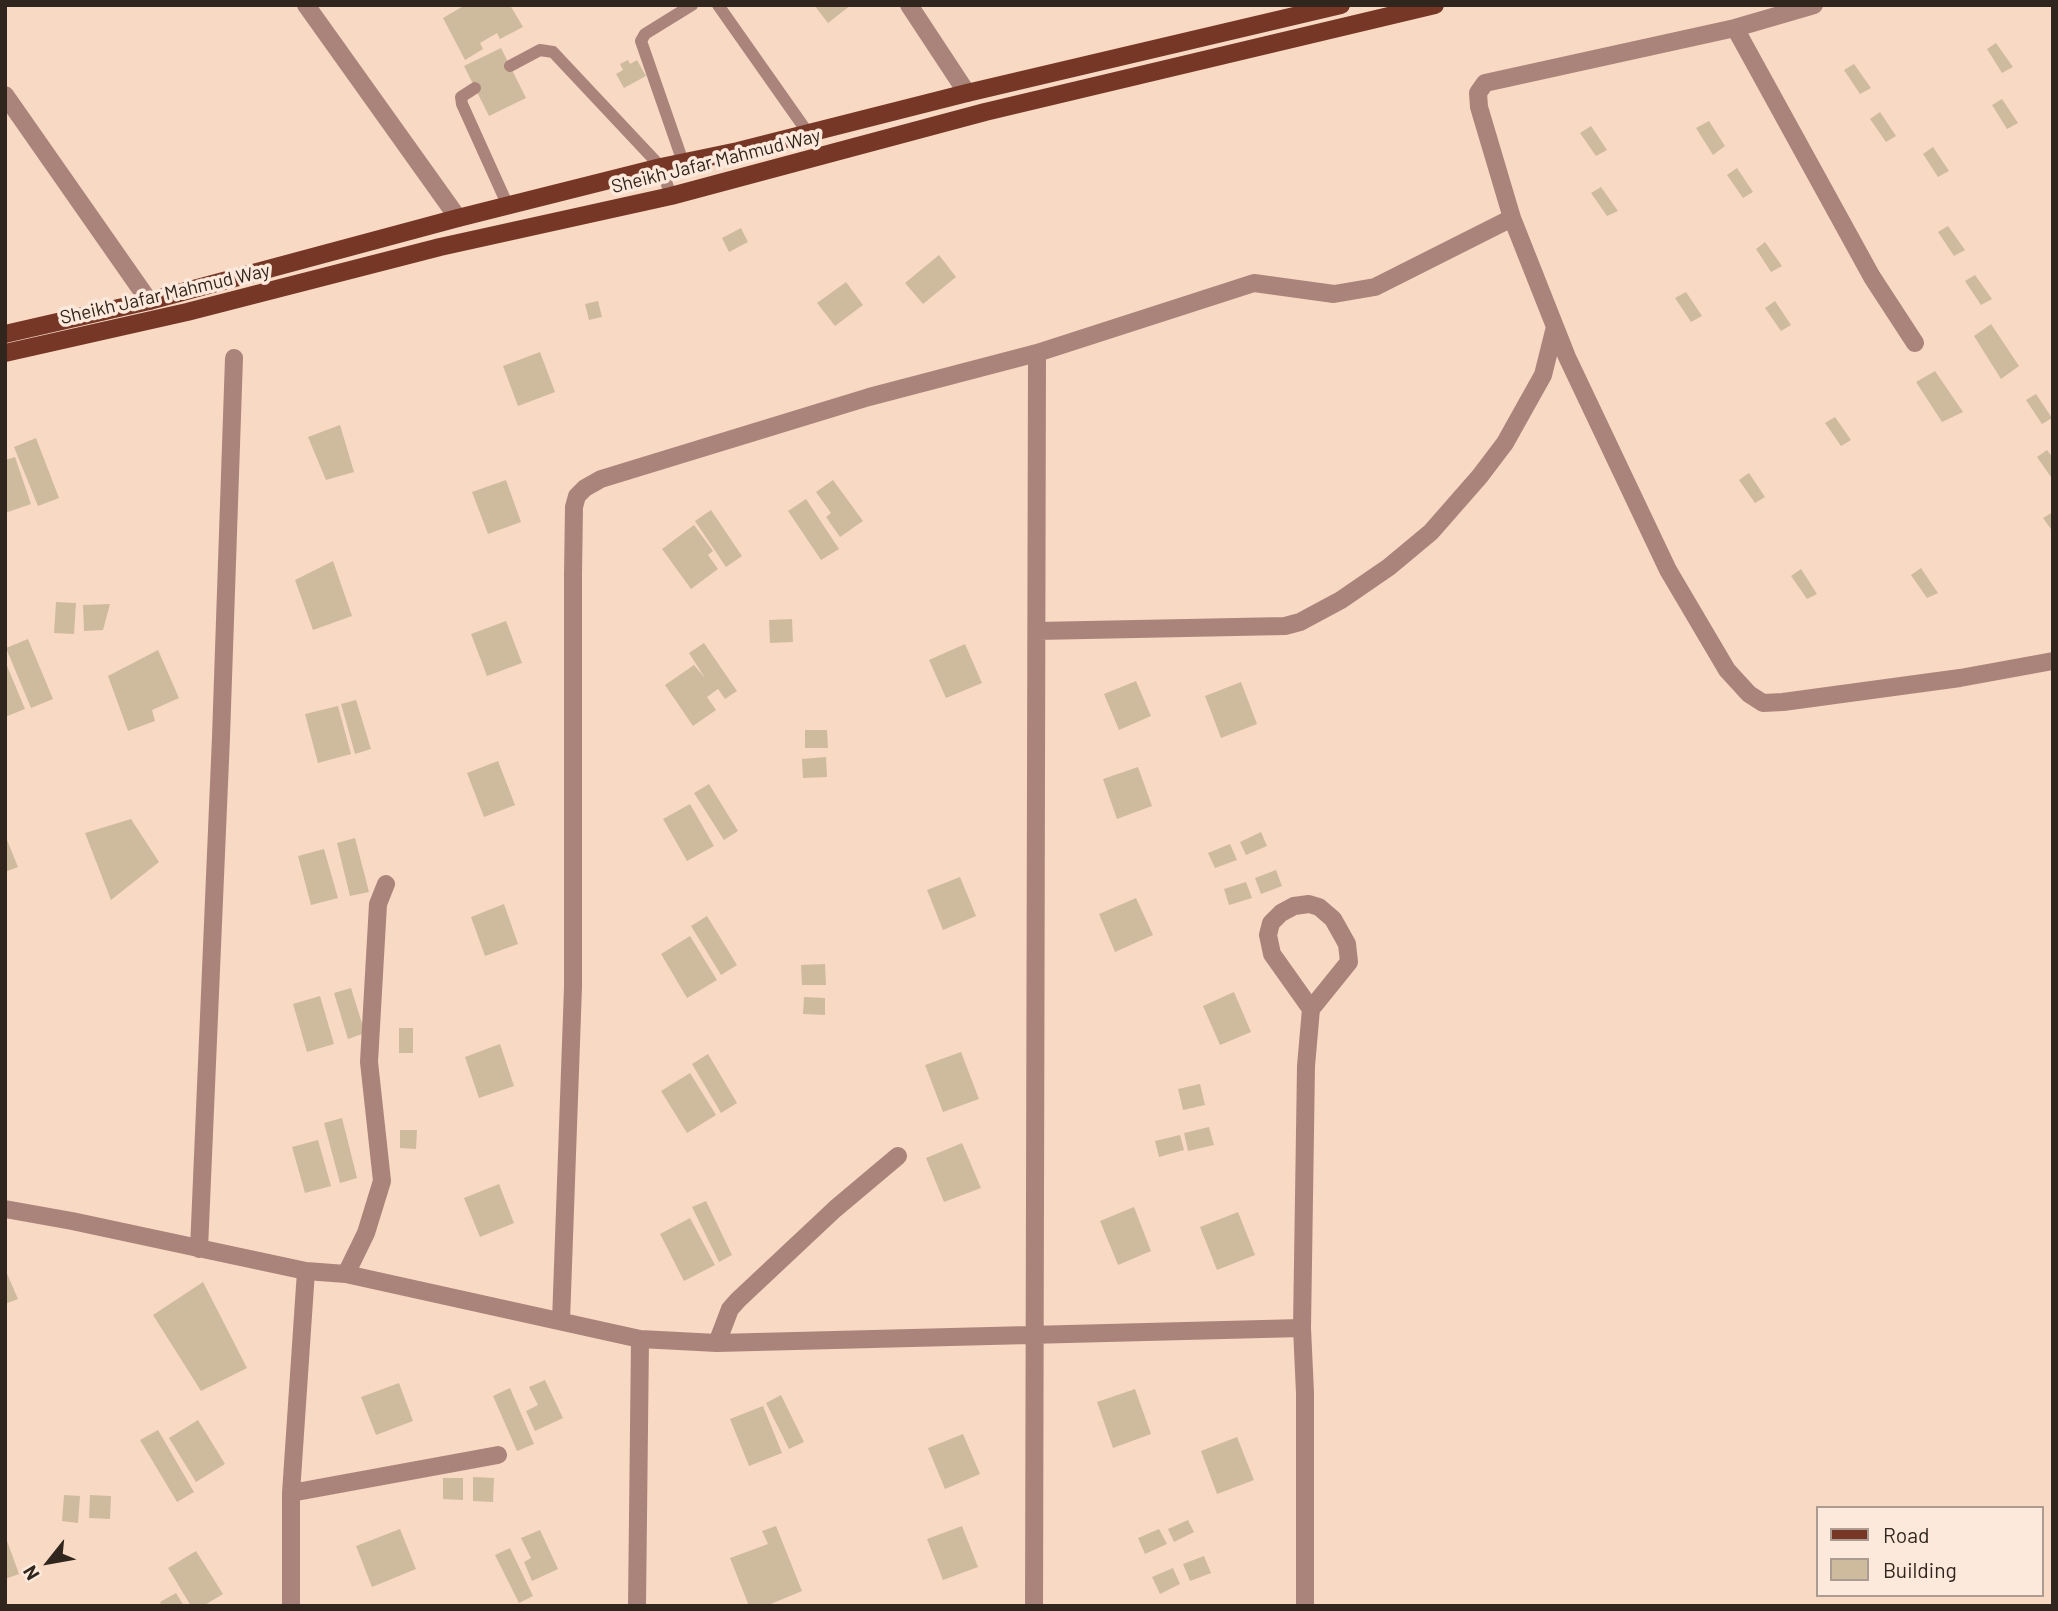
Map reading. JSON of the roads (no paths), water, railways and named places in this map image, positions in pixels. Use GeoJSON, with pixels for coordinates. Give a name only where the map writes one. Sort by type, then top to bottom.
{"type":"FeatureCollection","features":[{"type":"Feature","properties":{"kind":"main road","name":"Sheikh Jafar Mahmud Way"},"geometry":{"type":"LineString","coordinates":[[5,334],[149,301],[661,167],[1341,5]]}},
{"type":"Feature","properties":{"kind":"main road","name":"Sheikh Jafar Mahmud Way"},"geometry":{"type":"LineString","coordinates":[[5,354],[187,312],[440,247],[671,196],[985,112],[1436,5]]}},
{"type":"Feature","properties":{"kind":"street"},"geometry":{"type":"LineString","coordinates":[[306,5],[458,218]]}},
{"type":"Feature","properties":{"kind":"street"},"geometry":{"type":"LineString","coordinates":[[909,5],[967,93]]}},
{"type":"Feature","properties":{"kind":"street"},"geometry":{"type":"LineString","coordinates":[[1814,5],[1735,27],[1485,83],[1478,93],[1479,107],[1511,218],[1567,357],[1668,570],[1727,670],[1749,694],[1763,703],[1783,702],[1960,678],[2053,661]]}},
{"type":"Feature","properties":{"kind":"street"},"geometry":{"type":"LineString","coordinates":[[1735,27],[1872,277],[1915,343]]}},
{"type":"Feature","properties":{"kind":"street"},"geometry":{"type":"LineString","coordinates":[[5,95],[149,301]]}},
{"type":"Feature","properties":{"kind":"street"},"geometry":{"type":"LineString","coordinates":[[561,1321],[573,987],[573,576],[574,507],[577,496],[601,479],[869,397],[1037,353],[1254,283],[1334,294],[1374,287],[1511,218]]}},
{"type":"Feature","properties":{"kind":"street"},"geometry":{"type":"LineString","coordinates":[[1037,631],[1285,626],[1300,622],[1341,600],[1389,567],[1431,532],[1480,476],[1505,443],[1543,375],[1555,327]]}},
{"type":"Feature","properties":{"kind":"street"},"geometry":{"type":"LineString","coordinates":[[1034,1606],[1037,353]]}},
{"type":"Feature","properties":{"kind":"street"},"geometry":{"type":"LineString","coordinates":[[199,1249],[221,751],[234,358]]}},
{"type":"Feature","properties":{"kind":"street"},"geometry":{"type":"LineString","coordinates":[[346,1274],[366,1233],[382,1181],[369,1062],[379,904],[386,884]]}},
{"type":"Feature","properties":{"kind":"street"},"geometry":{"type":"LineString","coordinates":[[1305,1606],[1302,1328],[1306,1066],[1311,1009],[1349,962],[1347,944],[1333,919],[1319,907],[1310,904],[1294,906],[1281,913],[1271,923],[1268,935],[1277,964],[1311,1009]]}},
{"type":"Feature","properties":{"kind":"street"},"geometry":{"type":"LineString","coordinates":[[717,1343],[730,1309],[738,1300],[835,1209],[898,1156]]}},
{"type":"Feature","properties":{"kind":"street"},"geometry":{"type":"LineString","coordinates":[[5,1209],[306,1271],[346,1274],[640,1339],[717,1343],[1302,1328]]}},
{"type":"Feature","properties":{"kind":"street"},"geometry":{"type":"LineString","coordinates":[[291,1606],[291,1493],[306,1271]]}},
{"type":"Feature","properties":{"kind":"street"},"geometry":{"type":"LineString","coordinates":[[637,1606],[640,1339]]}},
{"type":"Feature","properties":{"kind":"street"},"geometry":{"type":"LineString","coordinates":[[291,1493],[499,1455]]}},
{"type":"Feature","properties":{"kind":"lane"},"geometry":{"type":"LineString","coordinates":[[683,162],[640,41],[645,34],[692,5]]}},
{"type":"Feature","properties":{"kind":"lane"},"geometry":{"type":"LineString","coordinates":[[718,5],[808,133]]}},
{"type":"Feature","properties":{"kind":"lane"},"geometry":{"type":"LineString","coordinates":[[510,65],[540,50],[553,52],[661,167],[671,196]]}},
{"type":"Feature","properties":{"kind":"lane"},"geometry":{"type":"LineString","coordinates":[[475,88],[461,97],[461,104],[508,206]]}}]}
